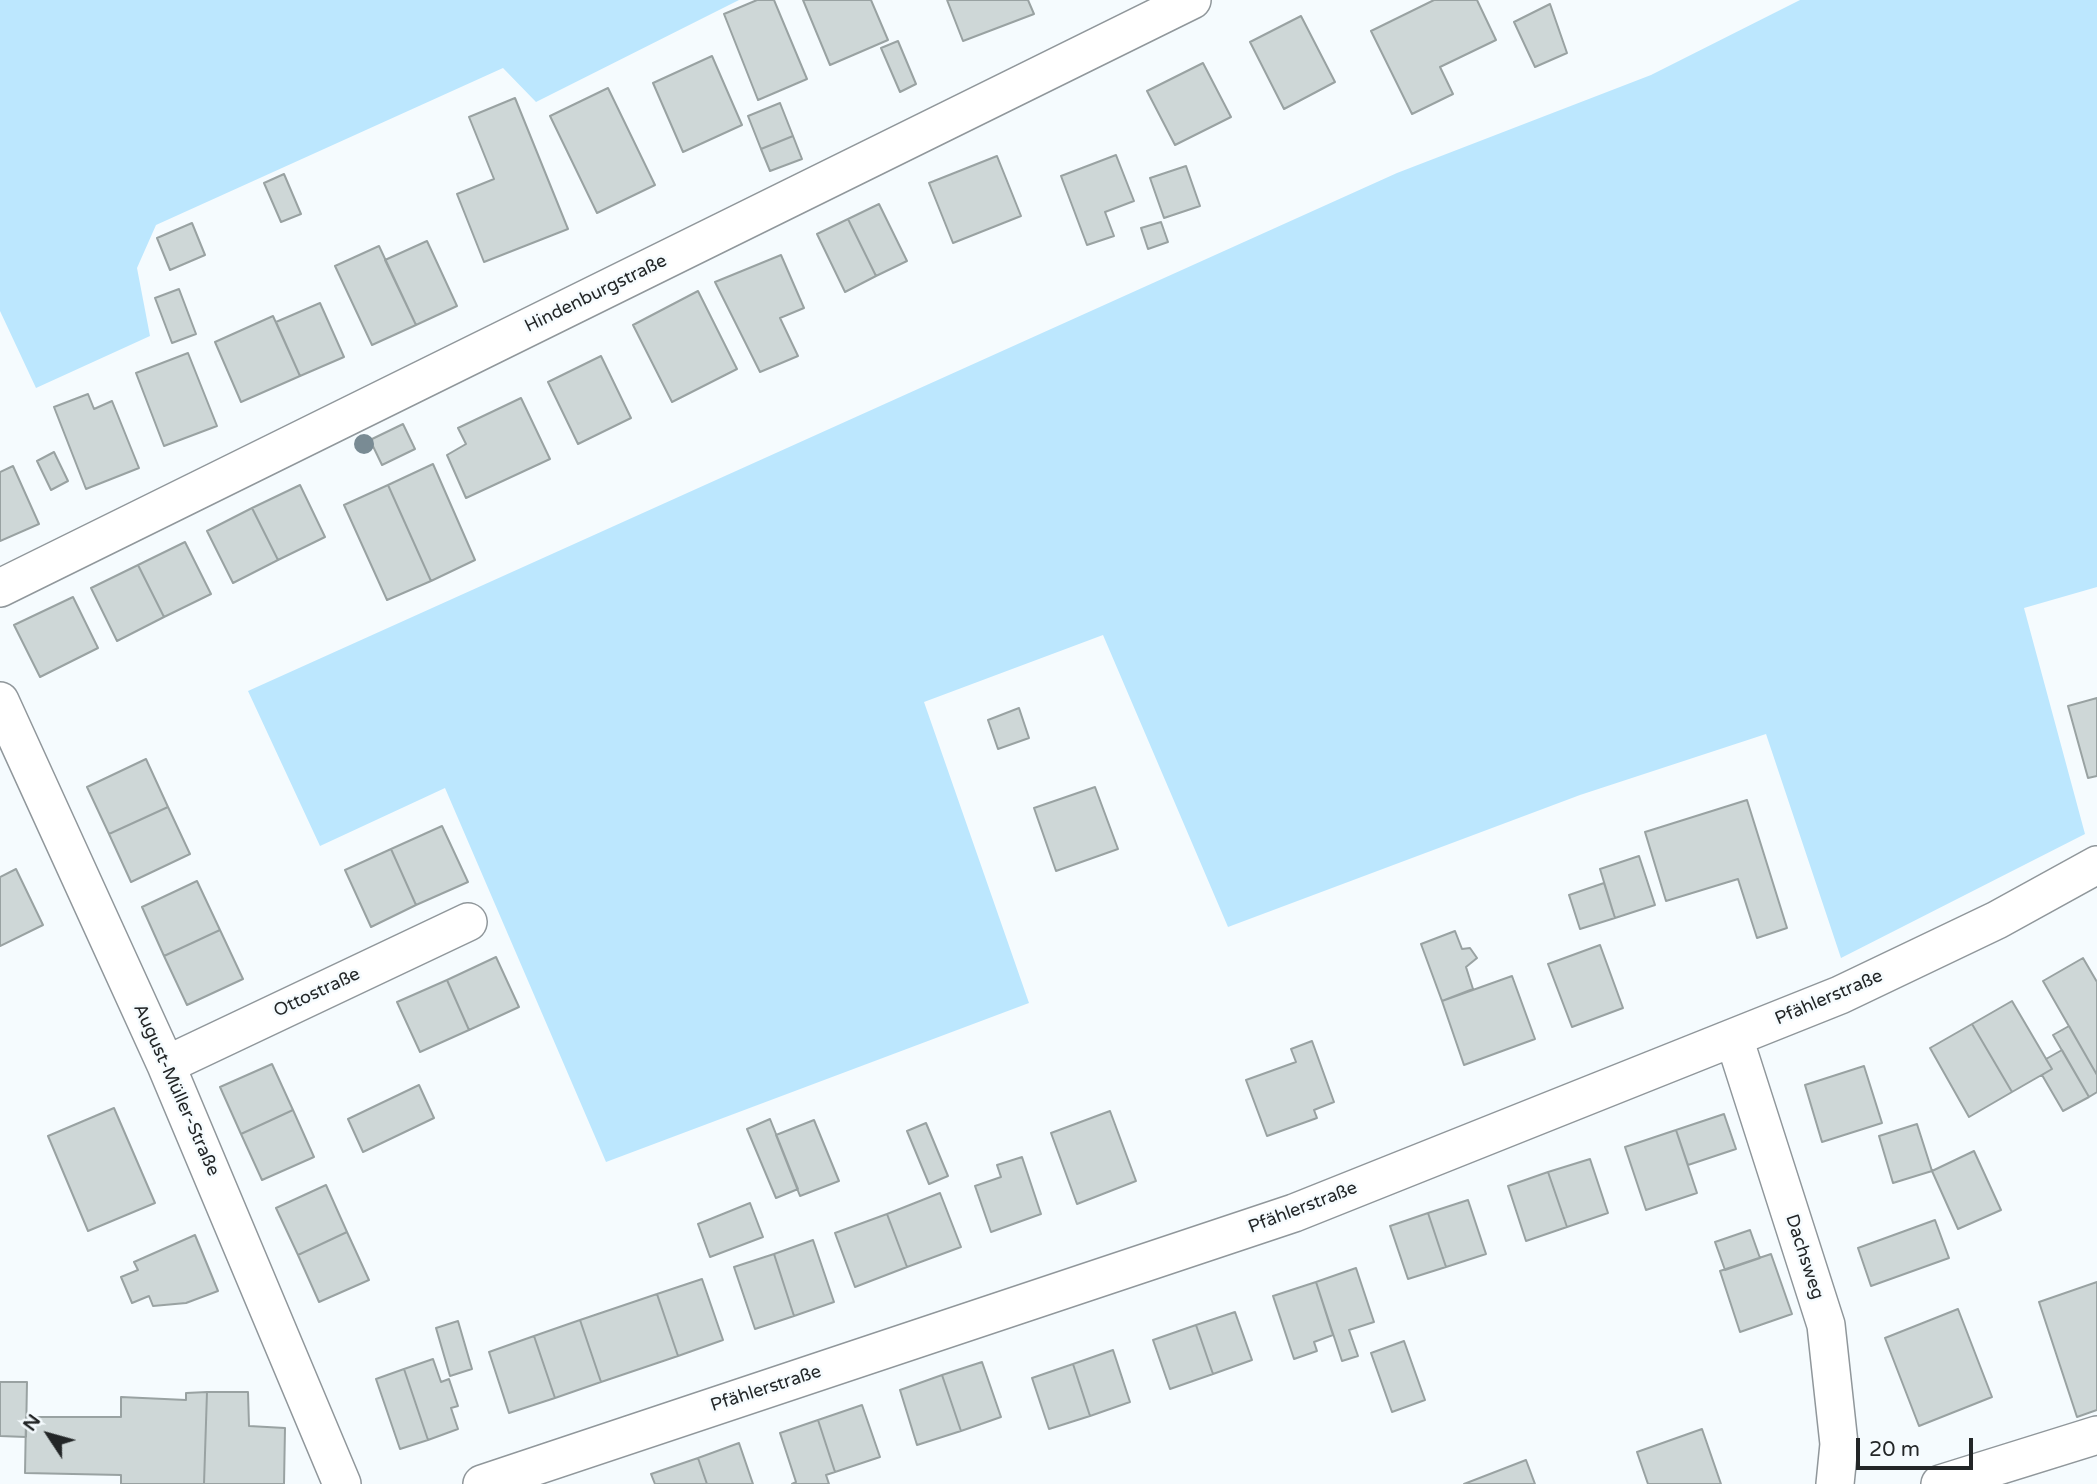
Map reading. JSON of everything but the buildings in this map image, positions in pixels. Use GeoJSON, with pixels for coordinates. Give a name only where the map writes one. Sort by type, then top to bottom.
{"type":"FeatureCollection","features":[{"type":"Feature","properties":{"kind":"street","name":"Hindenburgstraße"},"geometry":{"type":"LineString","coordinates":[[0,588],[1192,0]]}},
{"type":"Feature","properties":{"kind":"street","name":"August-Müller-Straße"},"geometry":{"type":"LineString","coordinates":[[0,701],[166,1065],[342,1484]]}},
{"type":"Feature","properties":{"kind":"street","name":"Pfählerstraße"},"geometry":{"type":"LineString","coordinates":[[482,1484],[1294,1213],[1840,995],[1997,920],[2097,865]]}},
{"type":"Feature","properties":{"kind":"street","name":"Ottostraße"},"geometry":{"type":"LineString","coordinates":[[166,1065],[468,922]]}},
{"type":"Feature","properties":{"kind":"street","name":"Dachsweg"},"geometry":{"type":"LineString","coordinates":[[1734,1038],[1826,1325],[1839,1444],[1835,1484]]}},
{"type":"Feature","properties":{"kind":"street"},"geometry":{"type":"LineString","coordinates":[[1940,1484],[2097,1436]]}},
{"type":"Feature","properties":{"kind":"shaded area"},"geometry":{"type":"Polygon","coordinates":[[[0,0],[739,0],[536,102],[503,68],[156,225],[137,268],[150,336],[36,388],[0,311],[0,0]]]}},
{"type":"Feature","properties":{"kind":"shaded area"},"geometry":{"type":"Polygon","coordinates":[[[1800,0],[2097,0],[2097,587],[2024,608],[2085,834],[1841,958],[1766,734],[1580,795],[1228,927],[1103,635],[924,702],[1029,1003],[606,1162],[445,788],[320,846],[248,691],[1397,173],[1651,75],[1800,0]]]}}]}
